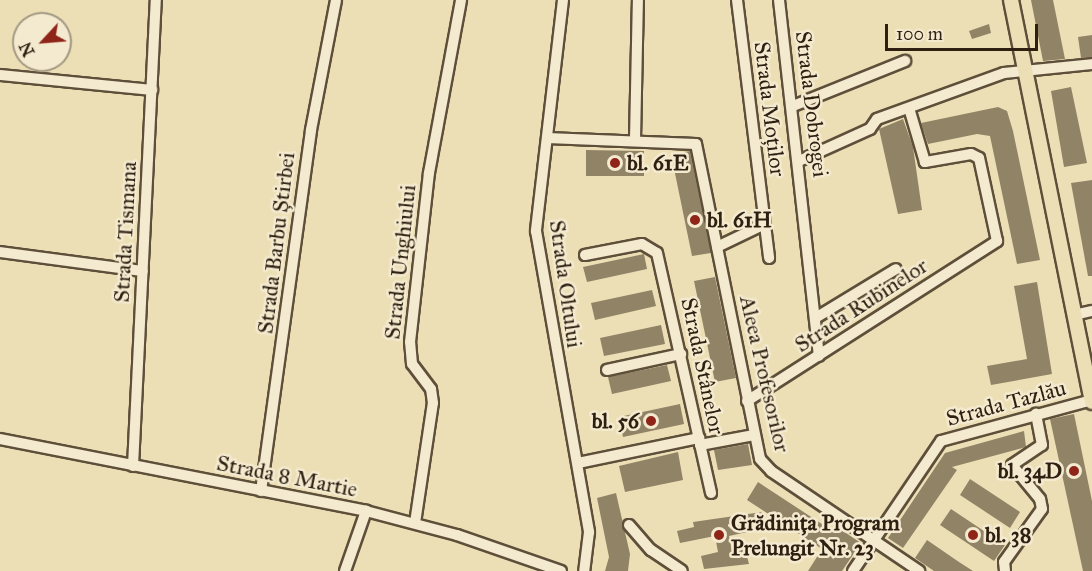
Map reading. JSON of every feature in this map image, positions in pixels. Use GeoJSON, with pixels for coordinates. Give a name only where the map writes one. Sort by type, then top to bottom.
{"type":"FeatureCollection","features":[{"type":"Feature","properties":{"kind":"main road"},"geometry":{"type":"LineString","coordinates":[[1011,0],[1028,72],[1092,401]]}},
{"type":"Feature","properties":{"kind":"street","name":"Strada Tismana"},"geometry":{"type":"LineString","coordinates":[[132,466],[156,0]]}},
{"type":"Feature","properties":{"kind":"street","name":"Strada Barbu Știrbei"},"geometry":{"type":"LineString","coordinates":[[261,491],[311,130],[336,0]]}},
{"type":"Feature","properties":{"kind":"street","name":"Strada Unghiului"},"geometry":{"type":"LineString","coordinates":[[415,523],[434,403],[431,389],[412,364],[410,342],[429,172],[461,0]]}},
{"type":"Feature","properties":{"kind":"street","name":"Strada Oltului"},"geometry":{"type":"LineString","coordinates":[[563,0],[536,214],[537,248],[589,532],[584,571]]}},
{"type":"Feature","properties":{"kind":"street"},"geometry":{"type":"LineString","coordinates":[[547,138],[635,139],[638,0]]}},
{"type":"Feature","properties":{"kind":"street","name":"Strada Moților"},"geometry":{"type":"LineString","coordinates":[[737,0],[769,258]]}},
{"type":"Feature","properties":{"kind":"street","name":"Strada Dobrogei"},"geometry":{"type":"LineString","coordinates":[[779,0],[817,317],[819,356]]}},
{"type":"Feature","properties":{"kind":"street"},"geometry":{"type":"LineString","coordinates":[[793,106],[905,61]]}},
{"type":"Feature","properties":{"kind":"street"},"geometry":{"type":"LineString","coordinates":[[799,161],[909,108],[1004,73],[1087,65]]}},
{"type":"Feature","properties":{"kind":"street"},"geometry":{"type":"LineString","coordinates":[[0,75],[152,90]]}},
{"type":"Feature","properties":{"kind":"street","name":"Strada Rubinelor"},"geometry":{"type":"LineString","coordinates":[[747,401],[997,241],[979,158],[971,154],[925,162],[909,108]]}},
{"type":"Feature","properties":{"kind":"street","name":"Aleea Profesorilor"},"geometry":{"type":"LineString","coordinates":[[635,139],[696,144],[754,435],[765,466],[919,571]]}},
{"type":"Feature","properties":{"kind":"street"},"geometry":{"type":"LineString","coordinates":[[717,247],[765,224]]}},
{"type":"Feature","properties":{"kind":"street","name":"Strada Stânelor"},"geometry":{"type":"LineString","coordinates":[[585,255],[642,244],[654,248],[681,354],[711,493]]}},
{"type":"Feature","properties":{"kind":"street"},"geometry":{"type":"LineString","coordinates":[[0,252],[142,272]]}},
{"type":"Feature","properties":{"kind":"street"},"geometry":{"type":"LineString","coordinates":[[817,317],[896,269]]}},
{"type":"Feature","properties":{"kind":"street"},"geometry":{"type":"LineString","coordinates":[[1074,315],[1092,311]]}},
{"type":"Feature","properties":{"kind":"street"},"geometry":{"type":"LineString","coordinates":[[607,370],[681,354]]}},
{"type":"Feature","properties":{"kind":"street","name":"Strada Tazlău"},"geometry":{"type":"LineString","coordinates":[[852,571],[941,441],[1092,401]]}},
{"type":"Feature","properties":{"kind":"street"},"geometry":{"type":"LineString","coordinates":[[1005,571],[1004,562],[1042,509],[1040,499],[1012,465],[1042,445],[1036,414]]}},
{"type":"Feature","properties":{"kind":"street"},"geometry":{"type":"LineString","coordinates":[[578,463],[699,441],[754,435]]}},
{"type":"Feature","properties":{"kind":"street","name":"Strada 8 Martie"},"geometry":{"type":"LineString","coordinates":[[0,439],[366,511],[415,523],[561,571]]}},
{"type":"Feature","properties":{"kind":"street"},"geometry":{"type":"LineString","coordinates":[[345,571],[366,511]]}},
{"type":"Feature","properties":{"kind":"street"},"geometry":{"type":"LineString","coordinates":[[629,525],[641,541],[682,571]]}},
{"type":"Feature","properties":{"kind":"building"},"geometry":{"type":"Polygon","coordinates":[[[1031,0],[1053,0],[1065,59],[1043,61],[1031,0]]]}},
{"type":"Feature","properties":{"kind":"building"},"geometry":{"type":"Polygon","coordinates":[[[989,24],[991,33],[972,39],[969,31],[989,24]]]}},
{"type":"Feature","properties":{"kind":"building"},"geometry":{"type":"Polygon","coordinates":[[[1092,35],[1092,57],[1081,58],[1078,37],[1092,35]]]}},
{"type":"Feature","properties":{"kind":"building"},"geometry":{"type":"Polygon","coordinates":[[[1071,87],[1087,163],[1064,167],[1051,91],[1071,87]]]}},
{"type":"Feature","properties":{"kind":"building"},"geometry":{"type":"Polygon","coordinates":[[[998,107],[1007,111],[1013,131],[1040,260],[1017,264],[990,136],[977,134],[928,144],[921,123],[998,107]]]}},
{"type":"Feature","properties":{"kind":"building"},"geometry":{"type":"Polygon","coordinates":[[[903,119],[913,147],[922,210],[898,214],[879,129],[903,119]]]}},
{"type":"Feature","properties":{"kind":"building","name":"bl. 61E"},"geometry":{"type":"Polygon","coordinates":[[[586,150],[644,151],[644,176],[586,176],[586,150]]]}},
{"type":"Feature","properties":{"kind":"building","name":"bl. 61H"},"geometry":{"type":"Polygon","coordinates":[[[690,151],[711,253],[692,256],[671,154],[690,151]]]}},
{"type":"Feature","properties":{"kind":"building"},"geometry":{"type":"Polygon","coordinates":[[[1092,180],[1092,276],[1088,276],[1071,183],[1092,180]]]}},
{"type":"Feature","properties":{"kind":"building"},"geometry":{"type":"Polygon","coordinates":[[[644,254],[647,269],[587,282],[583,267],[644,254]]]}},
{"type":"Feature","properties":{"kind":"building"},"geometry":{"type":"Polygon","coordinates":[[[715,277],[736,378],[715,382],[694,281],[715,277]]]}},
{"type":"Feature","properties":{"kind":"building"},"geometry":{"type":"Polygon","coordinates":[[[1037,282],[1052,374],[991,385],[987,366],[1027,359],[1014,286],[1037,282]]]}},
{"type":"Feature","properties":{"kind":"building"},"geometry":{"type":"Polygon","coordinates":[[[652,290],[656,306],[595,320],[591,303],[652,290]]]}},
{"type":"Feature","properties":{"kind":"building"},"geometry":{"type":"Polygon","coordinates":[[[661,325],[665,344],[604,356],[600,338],[661,325]]]}},
{"type":"Feature","properties":{"kind":"building"},"geometry":{"type":"Polygon","coordinates":[[[667,365],[671,381],[612,394],[608,377],[667,365]]]}},
{"type":"Feature","properties":{"kind":"building","name":"bl. 56"},"geometry":{"type":"Polygon","coordinates":[[[680,404],[684,424],[623,437],[619,417],[680,404]]]}},
{"type":"Feature","properties":{"kind":"building"},"geometry":{"type":"Polygon","coordinates":[[[1074,414],[1092,501],[1092,571],[1083,571],[1050,419],[1074,414]]]}},
{"type":"Feature","properties":{"kind":"building"},"geometry":{"type":"Polygon","coordinates":[[[1024,431],[1026,447],[952,467],[957,470],[903,548],[888,538],[945,453],[1024,431]]]}},
{"type":"Feature","properties":{"kind":"building"},"geometry":{"type":"Polygon","coordinates":[[[748,444],[752,465],[718,470],[714,450],[748,444]]]}},
{"type":"Feature","properties":{"kind":"building"},"geometry":{"type":"Polygon","coordinates":[[[678,452],[683,480],[625,492],[619,466],[678,452]]]}},
{"type":"Feature","properties":{"kind":"building"},"geometry":{"type":"Polygon","coordinates":[[[970,479],[1020,512],[1010,528],[960,495],[970,479]]]}},
{"type":"Feature","properties":{"kind":"building"},"geometry":{"type":"Polygon","coordinates":[[[758,482],[834,532],[837,527],[861,543],[842,571],[808,571],[822,549],[747,500],[758,482]]]}},
{"type":"Feature","properties":{"kind":"building"},"geometry":{"type":"Polygon","coordinates":[[[616,493],[630,554],[628,571],[605,571],[609,557],[597,498],[616,493]]]}},
{"type":"Feature","properties":{"kind":"building","name":"bl. 38"},"geometry":{"type":"Polygon","coordinates":[[[951,509],[1005,545],[994,561],[940,525],[951,509]]]}},
{"type":"Feature","properties":{"kind":"building","name":"Grădinița Program Prelungit Nr. 23"},"geometry":{"type":"Polygon","coordinates":[[[762,512],[765,528],[729,536],[732,551],[745,549],[749,564],[704,569],[701,556],[718,552],[715,536],[680,543],[677,531],[694,527],[693,522],[762,512]]]}},
{"type":"Feature","properties":{"kind":"building"},"geometry":{"type":"Polygon","coordinates":[[[927,540],[973,571],[934,571],[915,558],[927,540]]]}},
{"type":"Feature","properties":{"kind":"place","name":"bl. 61E"},"geometry":{"type":"Point","coordinates":[615,163]}},
{"type":"Feature","properties":{"kind":"place","name":"bl. 61H"},"geometry":{"type":"Point","coordinates":[695,220]}},
{"type":"Feature","properties":{"kind":"place","name":"bl. 56"},"geometry":{"type":"Point","coordinates":[651,421]}},
{"type":"Feature","properties":{"kind":"place","name":"bl. 34D"},"geometry":{"type":"Point","coordinates":[1074,471]}},
{"type":"Feature","properties":{"kind":"place","name":"Grădinița Program Prelungit Nr. 23"},"geometry":{"type":"Point","coordinates":[719,535]}},
{"type":"Feature","properties":{"kind":"place","name":"bl. 38"},"geometry":{"type":"Point","coordinates":[973,535]}}]}
